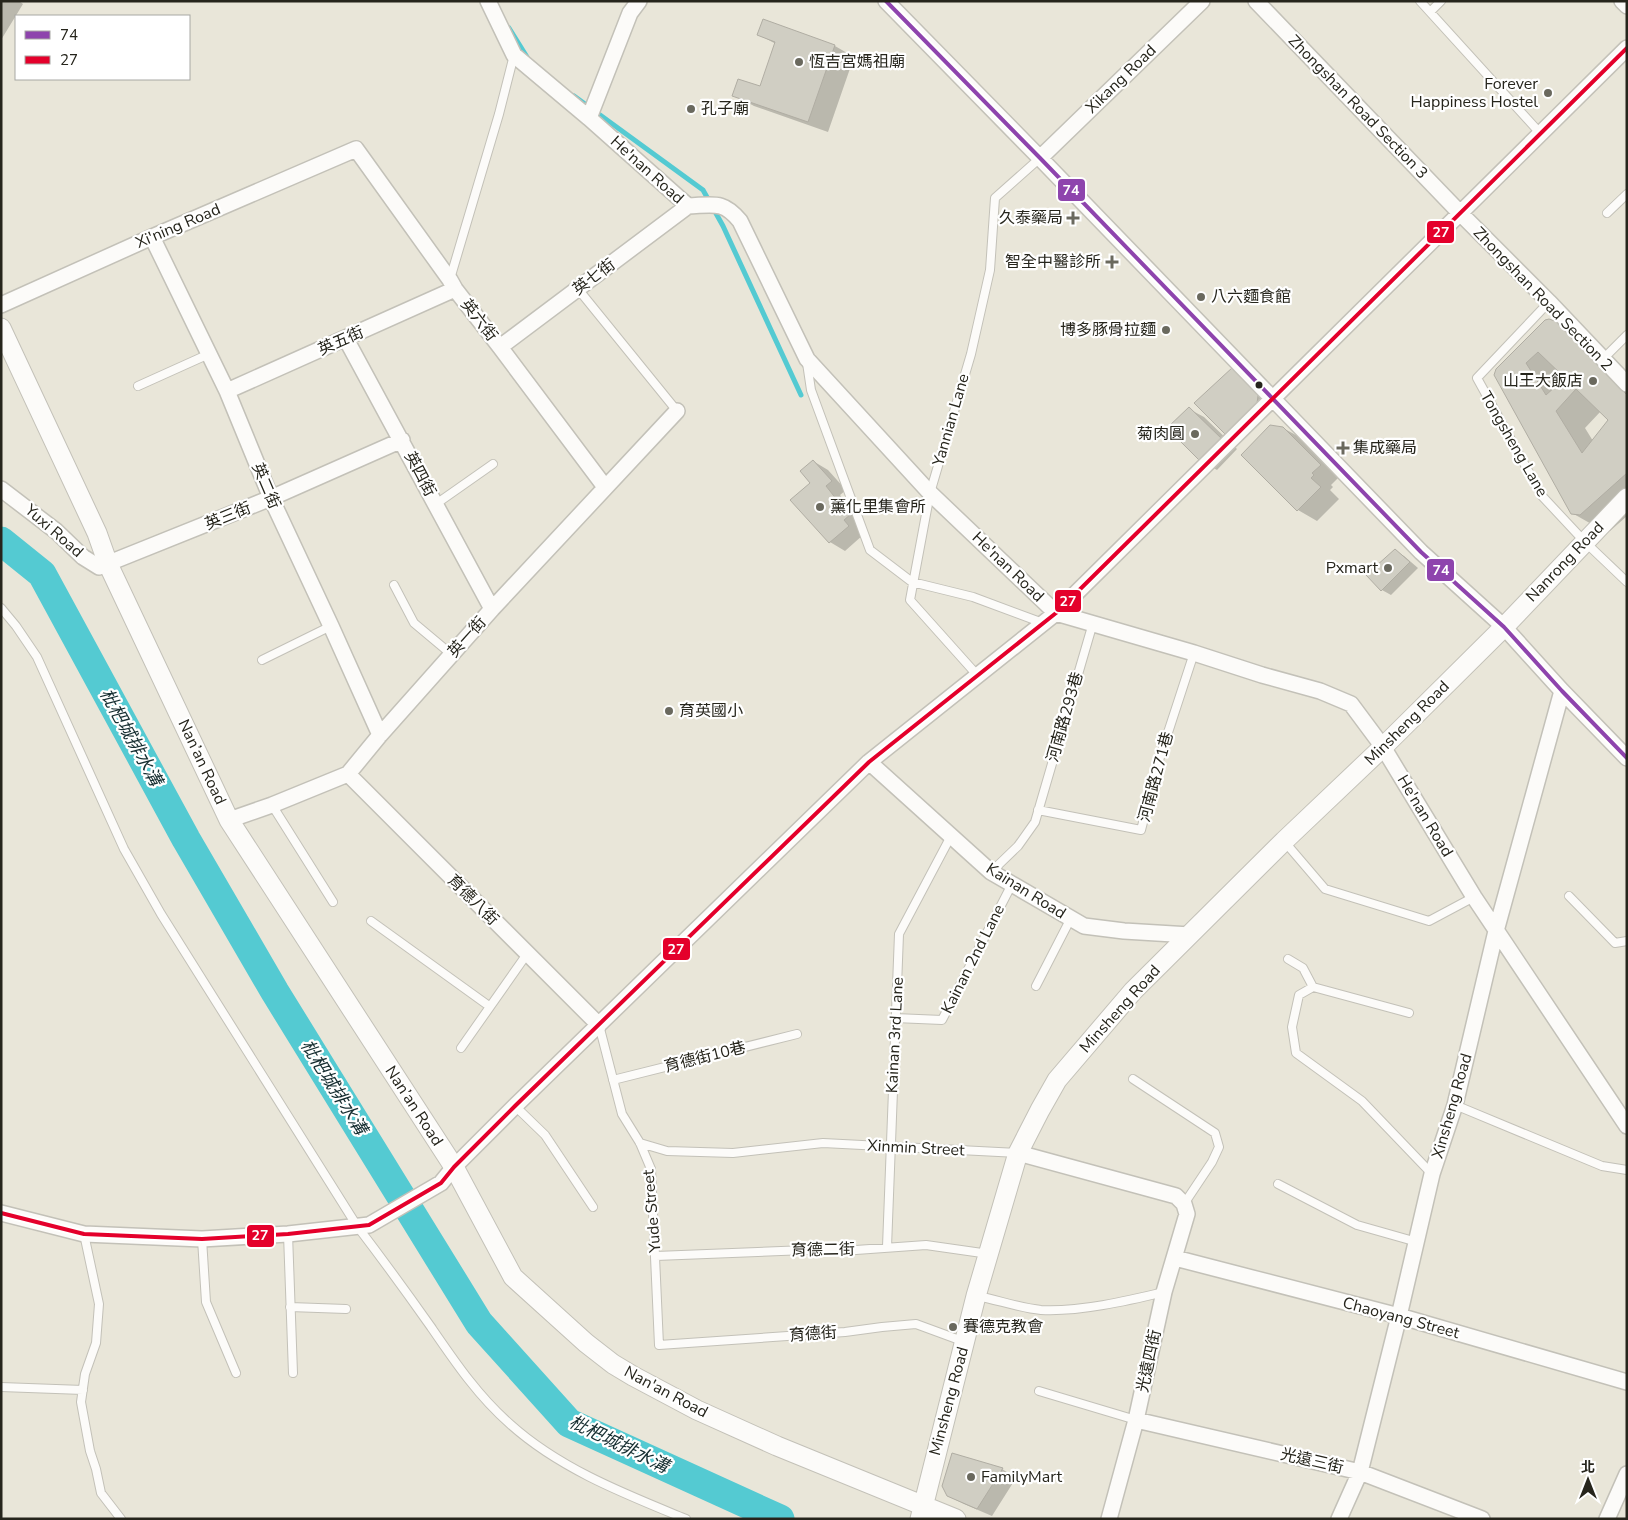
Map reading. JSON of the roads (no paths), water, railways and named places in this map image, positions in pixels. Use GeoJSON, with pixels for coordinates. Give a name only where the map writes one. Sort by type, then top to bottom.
{"type":"FeatureCollection","features":[{"type":"Feature","properties":{"kind":"street"},"geometry":{"type":"LineString","coordinates":[[488,1],[514,55]]}},
{"type":"Feature","properties":{"kind":"street"},"geometry":{"type":"LineString","coordinates":[[589,118],[630,13],[638,1]]}},
{"type":"Feature","properties":{"kind":"street"},"geometry":{"type":"LineString","coordinates":[[886,1],[1424,555],[1504,627],[1562,691],[1627,758]]}},
{"type":"Feature","properties":{"kind":"street","name":"Xikang Road"},"geometry":{"type":"LineString","coordinates":[[1040,158],[1202,1]]}},
{"type":"Feature","properties":{"kind":"street","name":"Zhongshan Road Section 3"},"geometry":{"type":"LineString","coordinates":[[1256,1],[1460,213]]}},
{"type":"Feature","properties":{"kind":"street"},"geometry":{"type":"LineString","coordinates":[[1622,1],[1627,6]]}},
{"type":"Feature","properties":{"kind":"street"},"geometry":{"type":"LineString","coordinates":[[1,1213],[84,1234],[202,1239],[288,1234],[363,1226],[441,1183],[454,1167],[515,1106],[869,762],[1056,613],[1627,48]]}},
{"type":"Feature","properties":{"kind":"street","name":"He'nan Road"},"geometry":{"type":"LineString","coordinates":[[514,55],[589,118],[688,206],[720,205],[732,211],[740,221],[807,359],[930,492],[1056,613],[1320,691],[1351,704],[1383,747],[1474,897],[1627,1126]]}},
{"type":"Feature","properties":{"kind":"street","name":"英六街"},"geometry":{"type":"LineString","coordinates":[[356,149],[452,285],[605,487]]}},
{"type":"Feature","properties":{"kind":"street","name":"Xi'ning Road"},"geometry":{"type":"LineString","coordinates":[[1,305],[152,237],[356,149]]}},
{"type":"Feature","properties":{"kind":"street","name":"英七街"},"geometry":{"type":"LineString","coordinates":[[500,348],[688,206]]}},
{"type":"Feature","properties":{"kind":"street","name":"Zhongshan Road Section 2"},"geometry":{"type":"LineString","coordinates":[[1460,213],[1627,384]]}},
{"type":"Feature","properties":{"kind":"street","name":"英二街"},"geometry":{"type":"LineString","coordinates":[[152,237],[227,390],[271,498],[380,735]]}},
{"type":"Feature","properties":{"kind":"street","name":"英五街"},"geometry":{"type":"LineString","coordinates":[[227,390],[346,339],[452,285]]}},
{"type":"Feature","properties":{"kind":"street","name":"Nan’an Road"},"geometry":{"type":"LineString","coordinates":[[1,328],[97,533],[108,564],[229,820],[454,1167]]}},
{"type":"Feature","properties":{"kind":"street","name":"英四街"},"geometry":{"type":"LineString","coordinates":[[346,339],[492,609]]}},
{"type":"Feature","properties":{"kind":"street","name":"英一街"},"geometry":{"type":"LineString","coordinates":[[229,820],[272,805],[348,774],[380,735],[492,609],[677,411]]}},
{"type":"Feature","properties":{"kind":"street","name":"英三街"},"geometry":{"type":"LineString","coordinates":[[108,564],[271,498],[402,440]]}},
{"type":"Feature","properties":{"kind":"street","name":"Yuxi Road"},"geometry":{"type":"LineString","coordinates":[[1,489],[13,496],[56,531],[83,557],[99,567],[108,564]]}},
{"type":"Feature","properties":{"kind":"street","name":"Nanrong Road"},"geometry":{"type":"LineString","coordinates":[[1504,627],[1627,498]]}},
{"type":"Feature","properties":{"kind":"street","name":"Minsheng Road"},"geometry":{"type":"LineString","coordinates":[[921,1512],[976,1296],[1018,1153],[1057,1080],[1133,991],[1504,627]]}},
{"type":"Feature","properties":{"kind":"street","name":"Xinsheng Road"},"geometry":{"type":"LineString","coordinates":[[1339,1519],[1360,1472],[1432,1174],[1455,1105],[1496,931],[1562,691]]}},
{"type":"Feature","properties":{"kind":"street","name":"Kainan Road"},"geometry":{"type":"LineString","coordinates":[[869,762],[991,872],[1084,926],[1124,931],[1190,935]]}},
{"type":"Feature","properties":{"kind":"street","name":"育德八街"},"geometry":{"type":"LineString","coordinates":[[348,774],[599,1025]]}},
{"type":"Feature","properties":{"kind":"street","name":"Xinmin Street"},"geometry":{"type":"LineString","coordinates":[[1018,1153],[1176,1196],[1184,1204]]}},
{"type":"Feature","properties":{"kind":"street","name":"Nan'an Road"},"geometry":{"type":"LineString","coordinates":[[454,1167],[512,1276],[586,1343],[613,1364],[697,1410],[921,1512],[956,1519]]}},
{"type":"Feature","properties":{"kind":"street","name":"光遠四街"},"geometry":{"type":"LineString","coordinates":[[1109,1519],[1136,1420],[1164,1292],[1187,1214],[1184,1204]]}},
{"type":"Feature","properties":{"kind":"street","name":"Chaoyang Street"},"geometry":{"type":"LineString","coordinates":[[1175,1258],[1399,1316],[1627,1382]]}},
{"type":"Feature","properties":{"kind":"street","name":"光遠三街"},"geometry":{"type":"LineString","coordinates":[[1136,1420],[1360,1472],[1482,1519]]}},
{"type":"Feature","properties":{"kind":"street"},"geometry":{"type":"LineString","coordinates":[[1607,1519],[1627,1474]]}},
{"type":"Feature","properties":{"kind":"lane"},"geometry":{"type":"LineString","coordinates":[[1420,1],[1540,133]]}},
{"type":"Feature","properties":{"kind":"lane"},"geometry":{"type":"LineString","coordinates":[[1430,12],[1441,1]]}},
{"type":"Feature","properties":{"kind":"lane"},"geometry":{"type":"LineString","coordinates":[[452,285],[514,55]]}},
{"type":"Feature","properties":{"kind":"lane","name":"Yannian Lane"},"geometry":{"type":"LineString","coordinates":[[978,676],[910,600],[912,582],[930,492],[971,354],[988,280],[995,198],[1040,158]]}},
{"type":"Feature","properties":{"kind":"lane"},"geometry":{"type":"LineString","coordinates":[[1607,213],[1627,194]]}},
{"type":"Feature","properties":{"kind":"lane"},"geometry":{"type":"LineString","coordinates":[[578,289],[677,411]]}},
{"type":"Feature","properties":{"kind":"lane","name":"Tongsheng Lane"},"geometry":{"type":"LineString","coordinates":[[1549,302],[1477,378],[1542,496],[1585,542],[1627,582]]}},
{"type":"Feature","properties":{"kind":"lane"},"geometry":{"type":"LineString","coordinates":[[1602,360],[1627,335]]}},
{"type":"Feature","properties":{"kind":"lane"},"geometry":{"type":"LineString","coordinates":[[138,386],[209,354]]}},
{"type":"Feature","properties":{"kind":"lane"},"geometry":{"type":"LineString","coordinates":[[807,359],[811,390],[870,550],[912,582],[973,597],[1044,623]]}},
{"type":"Feature","properties":{"kind":"lane"},"geometry":{"type":"LineString","coordinates":[[436,504],[493,464]]}},
{"type":"Feature","properties":{"kind":"lane"},"geometry":{"type":"LineString","coordinates":[[394,585],[414,623],[452,654]]}},
{"type":"Feature","properties":{"kind":"lane"},"geometry":{"type":"LineString","coordinates":[[1,608],[37,656],[124,849],[161,914],[363,1226],[466,1377],[495,1411],[511,1426],[547,1453],[623,1494],[686,1519]]}},
{"type":"Feature","properties":{"kind":"lane","name":"河南路293巷"},"geometry":{"type":"LineString","coordinates":[[991,872],[1018,846],[1035,822],[1093,623]]}},
{"type":"Feature","properties":{"kind":"lane"},"geometry":{"type":"LineString","coordinates":[[262,660],[331,626]]}},
{"type":"Feature","properties":{"kind":"lane","name":"河南路271巷"},"geometry":{"type":"LineString","coordinates":[[1038,810],[1142,830],[1160,757],[1194,653]]}},
{"type":"Feature","properties":{"kind":"lane"},"geometry":{"type":"LineString","coordinates":[[272,805],[333,902]]}},
{"type":"Feature","properties":{"kind":"lane","name":"Kainan 3rd Lane"},"geometry":{"type":"LineString","coordinates":[[887,1247],[899,934],[951,836]]}},
{"type":"Feature","properties":{"kind":"lane"},"geometry":{"type":"LineString","coordinates":[[1284,842],[1325,889],[1429,921],[1474,897]]}},
{"type":"Feature","properties":{"kind":"lane","name":"Kainan 2nd Lane"},"geometry":{"type":"LineString","coordinates":[[895,1018],[942,1020],[1012,884]]}},
{"type":"Feature","properties":{"kind":"lane"},"geometry":{"type":"LineString","coordinates":[[1569,896],[1615,943],[1627,941]]}},
{"type":"Feature","properties":{"kind":"lane"},"geometry":{"type":"LineString","coordinates":[[1036,986],[1071,918]]}},
{"type":"Feature","properties":{"kind":"lane"},"geometry":{"type":"LineString","coordinates":[[371,921],[489,1006]]}},
{"type":"Feature","properties":{"kind":"lane"},"geometry":{"type":"LineString","coordinates":[[461,1048],[527,954]]}},
{"type":"Feature","properties":{"kind":"lane"},"geometry":{"type":"LineString","coordinates":[[1288,959],[1304,968],[1313,987]]}},
{"type":"Feature","properties":{"kind":"lane"},"geometry":{"type":"LineString","coordinates":[[1409,1014],[1313,987],[1299,996],[1292,1027],[1296,1052],[1362,1101],[1432,1174]]}},
{"type":"Feature","properties":{"kind":"lane","name":"Yude Street"},"geometry":{"type":"LineString","coordinates":[[599,1025],[622,1114],[640,1143],[651,1169],[656,1256]]}},
{"type":"Feature","properties":{"kind":"lane","name":"育德街10巷"},"geometry":{"type":"LineString","coordinates":[[612,1080],[797,1034]]}},
{"type":"Feature","properties":{"kind":"lane"},"geometry":{"type":"LineString","coordinates":[[1133,1079],[1215,1133],[1219,1147],[1212,1162],[1184,1204]]}},
{"type":"Feature","properties":{"kind":"lane"},"geometry":{"type":"LineString","coordinates":[[1455,1105],[1602,1166],[1627,1170]]}},
{"type":"Feature","properties":{"kind":"lane"},"geometry":{"type":"LineString","coordinates":[[515,1106],[546,1135],[594,1207]]}},
{"type":"Feature","properties":{"kind":"lane","name":"Xinmin Street"},"geometry":{"type":"LineString","coordinates":[[640,1143],[667,1151],[733,1153],[822,1143],[1018,1153]]}},
{"type":"Feature","properties":{"kind":"lane"},"geometry":{"type":"LineString","coordinates":[[1278,1184],[1357,1225],[1416,1242]]}},
{"type":"Feature","properties":{"kind":"lane"},"geometry":{"type":"LineString","coordinates":[[84,1234],[99,1304],[96,1343],[85,1374],[81,1402],[90,1451],[101,1493],[121,1519]]}},
{"type":"Feature","properties":{"kind":"lane"},"geometry":{"type":"LineString","coordinates":[[288,1234],[293,1373]]}},
{"type":"Feature","properties":{"kind":"lane"},"geometry":{"type":"LineString","coordinates":[[202,1239],[206,1302],[236,1373]]}},
{"type":"Feature","properties":{"kind":"lane","name":"育德二街"},"geometry":{"type":"LineString","coordinates":[[656,1256],[832,1249],[842,1251],[926,1245],[988,1254]]}},
{"type":"Feature","properties":{"kind":"lane","name":"育德街"},"geometry":{"type":"LineString","coordinates":[[656,1256],[659,1345],[845,1332],[916,1324],[964,1342]]}},
{"type":"Feature","properties":{"kind":"lane"},"geometry":{"type":"LineString","coordinates":[[976,1296],[1041,1310],[1108,1303],[1164,1292]]}},
{"type":"Feature","properties":{"kind":"lane"},"geometry":{"type":"LineString","coordinates":[[290,1307],[346,1308]]}},
{"type":"Feature","properties":{"kind":"lane"},"geometry":{"type":"LineString","coordinates":[[1,1387],[83,1390]]}},
{"type":"Feature","properties":{"kind":"lane"},"geometry":{"type":"LineString","coordinates":[[1038,1391],[1136,1420]]}},
{"type":"Feature","properties":{"kind":"waterway"},"geometry":{"type":"LineString","coordinates":[[509,28],[527,57]]}},
{"type":"Feature","properties":{"kind":"waterway"},"geometry":{"type":"LineString","coordinates":[[574,96],[703,190],[723,226],[801,395]]}},
{"type":"Feature","properties":{"kind":"waterway","name":"枇杷城排水溝"},"geometry":{"type":"LineString","coordinates":[[1,541],[42,574],[186,839],[275,992],[479,1323],[569,1423],[780,1519]]}},
{"type":"Feature","properties":{"kind":"place","name":"恆吉宮媽祖廟"},"geometry":{"type":"Point","coordinates":[799,62]}},
{"type":"Feature","properties":{"kind":"place","name":"Forever Happiness Hostel"},"geometry":{"type":"Point","coordinates":[1548,93]}},
{"type":"Feature","properties":{"kind":"place","name":"孔子廟"},"geometry":{"type":"Point","coordinates":[691,109]}},
{"type":"Feature","properties":{"kind":"place","name":"久泰藥局"},"geometry":{"type":"Point","coordinates":[1073,218]}},
{"type":"Feature","properties":{"kind":"place","name":"智全中醫診所"},"geometry":{"type":"Point","coordinates":[1112,262]}},
{"type":"Feature","properties":{"kind":"place","name":"八六麵食館"},"geometry":{"type":"Point","coordinates":[1201,297]}},
{"type":"Feature","properties":{"kind":"place","name":"博多豚骨拉麵"},"geometry":{"type":"Point","coordinates":[1166,330]}},
{"type":"Feature","properties":{"kind":"place","name":"山王大飯店"},"geometry":{"type":"Point","coordinates":[1593,381]}},
{"type":"Feature","properties":{"kind":"place","name":"菊肉圓"},"geometry":{"type":"Point","coordinates":[1195,434]}},
{"type":"Feature","properties":{"kind":"place","name":"集成藥局"},"geometry":{"type":"Point","coordinates":[1343,448]}},
{"type":"Feature","properties":{"kind":"place","name":"薰化里集會所"},"geometry":{"type":"Point","coordinates":[820,507]}},
{"type":"Feature","properties":{"kind":"place","name":"Pxmart"},"geometry":{"type":"Point","coordinates":[1388,568]}},
{"type":"Feature","properties":{"kind":"place","name":"育英國小"},"geometry":{"type":"Point","coordinates":[669,711]}},
{"type":"Feature","properties":{"kind":"place","name":"賽德克教會"},"geometry":{"type":"Point","coordinates":[953,1327]}},
{"type":"Feature","properties":{"kind":"place","name":"FamilyMart"},"geometry":{"type":"Point","coordinates":[971,1477]}}]}
